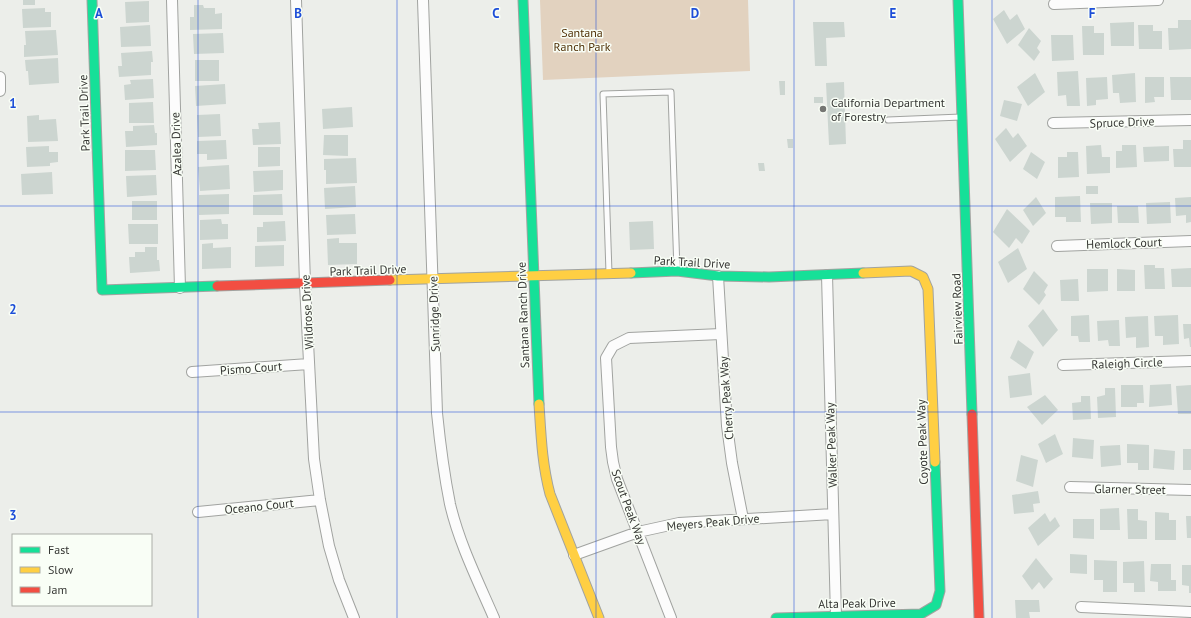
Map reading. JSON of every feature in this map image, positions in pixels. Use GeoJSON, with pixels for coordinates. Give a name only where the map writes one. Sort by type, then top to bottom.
{"type":"FeatureCollection","features":[{"type":"Feature","properties":{"kind":"street","name":"Park Trail Drive"},"geometry":{"type":"LineString","coordinates":[[92,0],[102,290],[677,271],[718,276],[769,277],[911,272],[923,277]]}},
{"type":"Feature","properties":{"kind":"street","name":"Azalea Drive"},"geometry":{"type":"LineString","coordinates":[[172,0],[180,288]]}},
{"type":"Feature","properties":{"kind":"street","name":"Wildrose Drive"},"geometry":{"type":"LineString","coordinates":[[296,0],[305,284],[314,459],[329,546],[339,580],[354,618]]}},
{"type":"Feature","properties":{"kind":"street","name":"Sunridge Drive"},"geometry":{"type":"LineString","coordinates":[[423,0],[437,413],[442,458],[450,504],[462,543],[494,618]]}},
{"type":"Feature","properties":{"kind":"street","name":"Santana Ranch Drive"},"geometry":{"type":"LineString","coordinates":[[523,0],[540,447],[546,482],[552,501],[599,618]]}},
{"type":"Feature","properties":{"kind":"street","name":"Fairview Road"},"geometry":{"type":"LineString","coordinates":[[958,0],[979,618]]}},
{"type":"Feature","properties":{"kind":"street"},"geometry":{"type":"LineString","coordinates":[[1054,4],[1158,0]]}},
{"type":"Feature","properties":{"kind":"street"},"geometry":{"type":"LineString","coordinates":[[0,77],[0,91]]}},
{"type":"Feature","properties":{"kind":"street","name":"Spruce Drive"},"geometry":{"type":"LineString","coordinates":[[1053,124],[1191,120]]}},
{"type":"Feature","properties":{"kind":"street","name":"Hemlock Court"},"geometry":{"type":"LineString","coordinates":[[1057,246],[1191,241]]}},
{"type":"Feature","properties":{"kind":"street","name":"Walker Peak Way"},"geometry":{"type":"LineString","coordinates":[[827,275],[836,616]]}},
{"type":"Feature","properties":{"kind":"street","name":"Cherry Peak Way"},"geometry":{"type":"LineString","coordinates":[[718,276],[727,426],[743,519]]}},
{"type":"Feature","properties":{"kind":"street","name":"Coyote Peak Way"},"geometry":{"type":"LineString","coordinates":[[923,277],[928,289],[940,591],[936,606]]}},
{"type":"Feature","properties":{"kind":"street","name":"Scout Peak Way"},"geometry":{"type":"LineString","coordinates":[[671,618],[617,480],[613,462],[606,358],[613,346],[629,338],[722,334]]}},
{"type":"Feature","properties":{"kind":"street","name":"Raleigh Circle"},"geometry":{"type":"LineString","coordinates":[[1062,365],[1191,361]]}},
{"type":"Feature","properties":{"kind":"street","name":"Pismo Court"},"geometry":{"type":"LineString","coordinates":[[192,372],[309,364]]}},
{"type":"Feature","properties":{"kind":"street","name":"Glarner Street"},"geometry":{"type":"LineString","coordinates":[[1070,487],[1191,490]]}},
{"type":"Feature","properties":{"kind":"street","name":"Oceano Court"},"geometry":{"type":"LineString","coordinates":[[198,512],[320,500]]}},
{"type":"Feature","properties":{"kind":"street","name":"Meyers Peak Drive"},"geometry":{"type":"LineString","coordinates":[[574,556],[638,532],[679,523],[833,514]]}},
{"type":"Feature","properties":{"kind":"street","name":"Alta Peak Drive"},"geometry":{"type":"LineString","coordinates":[[776,618],[921,614],[936,606]]}},
{"type":"Feature","properties":{"kind":"street"},"geometry":{"type":"LineString","coordinates":[[1081,607],[1191,612]]}},
{"type":"Feature","properties":{"kind":"lane"},"geometry":{"type":"LineString","coordinates":[[609,274],[603,94],[671,92],[677,271]]}},
{"type":"Feature","properties":{"kind":"lane"},"geometry":{"type":"LineString","coordinates":[[888,120],[962,117]]}},
{"type":"Feature","properties":{"kind":"green space","name":"Santana Ranch Park"},"geometry":{"type":"Polygon","coordinates":[[[540,0],[748,0],[750,71],[543,80],[540,0]]]}},
{"type":"Feature","properties":{"kind":"building"},"geometry":{"type":"Polygon","coordinates":[[[23,0],[35,0],[35,5],[23,5],[23,0]]]}},
{"type":"Feature","properties":{"kind":"building"},"geometry":{"type":"Polygon","coordinates":[[[149,1],[149,22],[126,23],[125,2],[149,1]]]}},
{"type":"Feature","properties":{"kind":"building"},"geometry":{"type":"Polygon","coordinates":[[[194,5],[203,5],[204,8],[215,8],[215,14],[222,13],[222,29],[190,30],[190,17],[194,17],[194,5]]]}},
{"type":"Feature","properties":{"kind":"building"},"geometry":{"type":"Polygon","coordinates":[[[45,8],[45,12],[51,12],[51,27],[23,28],[22,9],[45,8]]]}},
{"type":"Feature","properties":{"kind":"building"},"geometry":{"type":"Polygon","coordinates":[[[1004,10],[1010,20],[1017,14],[1025,29],[1007,44],[993,19],[1004,10]]]}},
{"type":"Feature","properties":{"kind":"building"},"geometry":{"type":"Polygon","coordinates":[[[1178,20],[1191,20],[1191,49],[1169,50],[1168,28],[1178,28],[1178,20]]]}},
{"type":"Feature","properties":{"kind":"building"},"geometry":{"type":"Polygon","coordinates":[[[813,22],[844,22],[845,37],[826,38],[827,66],[815,66],[813,22]]]}},
{"type":"Feature","properties":{"kind":"building"},"geometry":{"type":"Polygon","coordinates":[[[1134,22],[1134,46],[1111,46],[1110,23],[1134,22]]]}},
{"type":"Feature","properties":{"kind":"building"},"geometry":{"type":"Polygon","coordinates":[[[150,25],[151,46],[121,47],[120,27],[150,25]]]}},
{"type":"Feature","properties":{"kind":"building"},"geometry":{"type":"Polygon","coordinates":[[[1138,25],[1153,25],[1153,31],[1162,31],[1162,49],[1139,49],[1138,25]]]}},
{"type":"Feature","properties":{"kind":"building"},"geometry":{"type":"Polygon","coordinates":[[[1082,26],[1094,26],[1094,33],[1104,33],[1104,55],[1083,55],[1082,26]]]}},
{"type":"Feature","properties":{"kind":"building"},"geometry":{"type":"Polygon","coordinates":[[[1029,28],[1041,41],[1037,48],[1040,52],[1034,61],[1018,45],[1029,28]]]}},
{"type":"Feature","properties":{"kind":"building"},"geometry":{"type":"Polygon","coordinates":[[[56,30],[58,55],[24,57],[24,45],[26,45],[25,31],[56,30]]]}},
{"type":"Feature","properties":{"kind":"building"},"geometry":{"type":"Polygon","coordinates":[[[223,33],[224,53],[194,54],[193,34],[223,33]]]}},
{"type":"Feature","properties":{"kind":"building"},"geometry":{"type":"Polygon","coordinates":[[[1051,35],[1073,35],[1074,60],[1052,61],[1051,35]]]}},
{"type":"Feature","properties":{"kind":"building"},"geometry":{"type":"Polygon","coordinates":[[[152,51],[153,62],[151,62],[151,75],[119,77],[118,66],[122,66],[121,53],[152,51]]]}},
{"type":"Feature","properties":{"kind":"building"},"geometry":{"type":"Polygon","coordinates":[[[58,58],[59,83],[29,85],[28,71],[26,71],[25,60],[58,58]]]}},
{"type":"Feature","properties":{"kind":"building"},"geometry":{"type":"Polygon","coordinates":[[[195,60],[219,60],[219,81],[195,81],[195,60]]]}},
{"type":"Feature","properties":{"kind":"building"},"geometry":{"type":"Polygon","coordinates":[[[1078,71],[1080,106],[1067,106],[1066,95],[1058,96],[1057,72],[1078,71]]]}},
{"type":"Feature","properties":{"kind":"building"},"geometry":{"type":"Polygon","coordinates":[[[1035,73],[1045,92],[1028,106],[1017,87],[1035,73]]]}},
{"type":"Feature","properties":{"kind":"building"},"geometry":{"type":"Polygon","coordinates":[[[1135,73],[1136,102],[1120,103],[1119,93],[1113,93],[1112,75],[1135,73]]]}},
{"type":"Feature","properties":{"kind":"building"},"geometry":{"type":"Polygon","coordinates":[[[1107,77],[1108,99],[1096,100],[1096,105],[1087,106],[1086,78],[1107,77]]]}},
{"type":"Feature","properties":{"kind":"building"},"geometry":{"type":"Polygon","coordinates":[[[1145,77],[1164,77],[1164,97],[1154,97],[1155,102],[1145,103],[1145,77]]]}},
{"type":"Feature","properties":{"kind":"building"},"geometry":{"type":"Polygon","coordinates":[[[1170,77],[1191,77],[1191,100],[1171,100],[1170,77]]]}},
{"type":"Feature","properties":{"kind":"building"},"geometry":{"type":"Polygon","coordinates":[[[153,79],[154,98],[125,100],[124,85],[131,84],[130,80],[153,79]]]}},
{"type":"Feature","properties":{"kind":"building"},"geometry":{"type":"Polygon","coordinates":[[[779,81],[785,81],[785,95],[780,95],[779,81]]]}},
{"type":"Feature","properties":{"kind":"building"},"geometry":{"type":"Polygon","coordinates":[[[844,82],[846,144],[829,145],[826,83],[844,82]]]}},
{"type":"Feature","properties":{"kind":"building"},"geometry":{"type":"Polygon","coordinates":[[[225,84],[226,104],[196,106],[195,86],[225,84]]]}},
{"type":"Feature","properties":{"kind":"building"},"geometry":{"type":"Polygon","coordinates":[[[814,97],[823,97],[823,103],[814,103],[814,97]]]}},
{"type":"Feature","properties":{"kind":"building"},"geometry":{"type":"Polygon","coordinates":[[[1004,100],[1022,104],[1017,121],[1000,116],[1004,100]]]}},
{"type":"Feature","properties":{"kind":"building"},"geometry":{"type":"Polygon","coordinates":[[[153,102],[154,123],[129,123],[129,103],[153,102]]]}},
{"type":"Feature","properties":{"kind":"building"},"geometry":{"type":"Polygon","coordinates":[[[352,107],[353,127],[323,129],[322,109],[352,107]]]}},
{"type":"Feature","properties":{"kind":"building"},"geometry":{"type":"Polygon","coordinates":[[[220,114],[221,136],[198,137],[197,115],[220,114]]]}},
{"type":"Feature","properties":{"kind":"building"},"geometry":{"type":"Polygon","coordinates":[[[39,115],[39,120],[56,119],[58,141],[28,142],[27,116],[39,115]]]}},
{"type":"Feature","properties":{"kind":"building"},"geometry":{"type":"Polygon","coordinates":[[[280,122],[281,144],[253,145],[252,129],[259,129],[258,123],[280,122]]]}},
{"type":"Feature","properties":{"kind":"building"},"geometry":{"type":"Polygon","coordinates":[[[154,125],[155,133],[157,133],[157,145],[126,147],[125,131],[133,131],[133,126],[154,125]]]}},
{"type":"Feature","properties":{"kind":"building"},"geometry":{"type":"Polygon","coordinates":[[[1006,128],[1013,138],[1018,133],[1027,146],[1010,162],[995,139],[1006,128]]]}},
{"type":"Feature","properties":{"kind":"building"},"geometry":{"type":"Polygon","coordinates":[[[324,135],[348,135],[348,156],[323,155],[324,135]]]}},
{"type":"Feature","properties":{"kind":"building"},"geometry":{"type":"Polygon","coordinates":[[[787,139],[793,139],[793,148],[788,148],[787,139]]]}},
{"type":"Feature","properties":{"kind":"building"},"geometry":{"type":"Polygon","coordinates":[[[226,140],[227,159],[207,160],[207,154],[197,154],[197,141],[226,140]]]}},
{"type":"Feature","properties":{"kind":"building"},"geometry":{"type":"Polygon","coordinates":[[[1183,140],[1191,140],[1191,167],[1174,167],[1173,149],[1183,149],[1183,140]]]}},
{"type":"Feature","properties":{"kind":"building"},"geometry":{"type":"Polygon","coordinates":[[[1101,145],[1102,157],[1110,157],[1110,173],[1087,174],[1086,146],[1101,145]]]}},
{"type":"Feature","properties":{"kind":"building"},"geometry":{"type":"Polygon","coordinates":[[[1122,145],[1136,145],[1137,167],[1116,168],[1116,151],[1122,151],[1122,145]]]}},
{"type":"Feature","properties":{"kind":"building"},"geometry":{"type":"Polygon","coordinates":[[[49,146],[49,152],[58,152],[58,162],[50,163],[50,166],[27,167],[26,147],[49,146]]]}},
{"type":"Feature","properties":{"kind":"building"},"geometry":{"type":"Polygon","coordinates":[[[1169,146],[1169,161],[1144,162],[1143,147],[1169,146]]]}},
{"type":"Feature","properties":{"kind":"building"},"geometry":{"type":"Polygon","coordinates":[[[258,147],[280,147],[280,166],[258,167],[258,147]]]}},
{"type":"Feature","properties":{"kind":"building"},"geometry":{"type":"Polygon","coordinates":[[[125,150],[155,150],[156,170],[125,171],[125,150]]]}},
{"type":"Feature","properties":{"kind":"building"},"geometry":{"type":"Polygon","coordinates":[[[1031,152],[1045,162],[1037,179],[1023,169],[1031,152]]]}},
{"type":"Feature","properties":{"kind":"building"},"geometry":{"type":"Polygon","coordinates":[[[1067,152],[1078,152],[1079,177],[1058,178],[1058,157],[1067,157],[1067,152]]]}},
{"type":"Feature","properties":{"kind":"building"},"geometry":{"type":"Polygon","coordinates":[[[356,158],[357,183],[326,184],[324,159],[356,158]]]}},
{"type":"Feature","properties":{"kind":"building"},"geometry":{"type":"Polygon","coordinates":[[[758,163],[764,163],[765,171],[759,171],[758,163]]]}},
{"type":"Feature","properties":{"kind":"building"},"geometry":{"type":"Polygon","coordinates":[[[229,165],[230,189],[200,191],[198,167],[229,165]]]}},
{"type":"Feature","properties":{"kind":"building"},"geometry":{"type":"Polygon","coordinates":[[[283,170],[283,190],[254,192],[253,171],[283,170]]]}},
{"type":"Feature","properties":{"kind":"building"},"geometry":{"type":"Polygon","coordinates":[[[52,172],[53,194],[22,195],[21,174],[52,172]]]}},
{"type":"Feature","properties":{"kind":"building"},"geometry":{"type":"Polygon","coordinates":[[[156,175],[157,195],[127,197],[126,176],[156,175]]]}},
{"type":"Feature","properties":{"kind":"building"},"geometry":{"type":"Polygon","coordinates":[[[355,186],[356,207],[325,209],[324,188],[355,186]]]}},
{"type":"Feature","properties":{"kind":"building"},"geometry":{"type":"Polygon","coordinates":[[[1086,186],[1098,186],[1098,194],[1086,194],[1086,186]]]}},
{"type":"Feature","properties":{"kind":"building"},"geometry":{"type":"Polygon","coordinates":[[[229,194],[229,214],[199,215],[199,195],[229,194]]]}},
{"type":"Feature","properties":{"kind":"building"},"geometry":{"type":"Polygon","coordinates":[[[282,194],[283,215],[253,215],[253,195],[282,194]]]}},
{"type":"Feature","properties":{"kind":"building"},"geometry":{"type":"Polygon","coordinates":[[[1080,196],[1081,222],[1066,222],[1066,217],[1055,217],[1055,197],[1080,196]]]}},
{"type":"Feature","properties":{"kind":"building"},"geometry":{"type":"Polygon","coordinates":[[[1036,197],[1046,213],[1033,226],[1023,210],[1036,197]]]}},
{"type":"Feature","properties":{"kind":"building"},"geometry":{"type":"Polygon","coordinates":[[[1191,197],[1191,222],[1186,223],[1186,215],[1176,216],[1175,198],[1191,197]]]}},
{"type":"Feature","properties":{"kind":"building"},"geometry":{"type":"Polygon","coordinates":[[[132,201],[157,201],[157,220],[132,220],[132,201]]]}},
{"type":"Feature","properties":{"kind":"building"},"geometry":{"type":"Polygon","coordinates":[[[1170,202],[1171,223],[1147,224],[1146,203],[1170,202]]]}},
{"type":"Feature","properties":{"kind":"building"},"geometry":{"type":"Polygon","coordinates":[[[1090,203],[1112,203],[1112,223],[1091,224],[1090,203]]]}},
{"type":"Feature","properties":{"kind":"building"},"geometry":{"type":"Polygon","coordinates":[[[1117,206],[1138,206],[1139,223],[1118,223],[1117,206]]]}},
{"type":"Feature","properties":{"kind":"building"},"geometry":{"type":"Polygon","coordinates":[[[1007,209],[1030,231],[1022,244],[1016,238],[1009,248],[993,232],[1007,209]]]}},
{"type":"Feature","properties":{"kind":"building"},"geometry":{"type":"Polygon","coordinates":[[[355,214],[356,234],[327,235],[326,215],[355,214]]]}},
{"type":"Feature","properties":{"kind":"building"},"geometry":{"type":"Polygon","coordinates":[[[221,219],[222,224],[228,224],[228,239],[200,240],[200,220],[221,219]]]}},
{"type":"Feature","properties":{"kind":"building"},"geometry":{"type":"Polygon","coordinates":[[[285,221],[286,241],[257,242],[257,227],[263,227],[263,222],[285,221]]]}},
{"type":"Feature","properties":{"kind":"building"},"geometry":{"type":"Polygon","coordinates":[[[653,221],[654,249],[630,250],[629,222],[653,221]]]}},
{"type":"Feature","properties":{"kind":"building"},"geometry":{"type":"Polygon","coordinates":[[[128,224],[158,224],[158,244],[129,244],[128,224]]]}},
{"type":"Feature","properties":{"kind":"building"},"geometry":{"type":"Polygon","coordinates":[[[339,238],[339,243],[357,243],[357,264],[328,265],[327,239],[339,238]]]}},
{"type":"Feature","properties":{"kind":"building"},"geometry":{"type":"Polygon","coordinates":[[[213,243],[213,248],[231,247],[231,268],[202,269],[202,244],[213,243]]]}},
{"type":"Feature","properties":{"kind":"building"},"geometry":{"type":"Polygon","coordinates":[[[284,245],[284,266],[255,267],[255,246],[284,245]]]}},
{"type":"Feature","properties":{"kind":"building"},"geometry":{"type":"Polygon","coordinates":[[[145,247],[157,247],[157,260],[159,260],[160,271],[130,273],[129,257],[135,257],[135,252],[145,252],[145,247]]]}},
{"type":"Feature","properties":{"kind":"building"},"geometry":{"type":"Polygon","coordinates":[[[1018,248],[1027,269],[1008,283],[998,262],[1018,248]]]}},
{"type":"Feature","properties":{"kind":"building"},"geometry":{"type":"Polygon","coordinates":[[[1144,265],[1155,265],[1155,268],[1164,268],[1165,289],[1145,289],[1144,265]]]}},
{"type":"Feature","properties":{"kind":"building"},"geometry":{"type":"Polygon","coordinates":[[[1191,268],[1191,287],[1172,287],[1171,269],[1191,268]]]}},
{"type":"Feature","properties":{"kind":"building"},"geometry":{"type":"Polygon","coordinates":[[[1087,269],[1108,269],[1108,291],[1087,292],[1087,269]]]}},
{"type":"Feature","properties":{"kind":"building"},"geometry":{"type":"Polygon","coordinates":[[[1117,269],[1135,270],[1135,291],[1117,291],[1117,269]]]}},
{"type":"Feature","properties":{"kind":"building"},"geometry":{"type":"Polygon","coordinates":[[[1034,271],[1048,285],[1044,292],[1046,295],[1039,305],[1023,289],[1034,271]]]}},
{"type":"Feature","properties":{"kind":"building"},"geometry":{"type":"Polygon","coordinates":[[[1078,279],[1079,301],[1061,301],[1060,280],[1078,279]]]}},
{"type":"Feature","properties":{"kind":"building"},"geometry":{"type":"Polygon","coordinates":[[[1043,309],[1058,330],[1043,347],[1028,326],[1043,309]]]}},
{"type":"Feature","properties":{"kind":"building"},"geometry":{"type":"Polygon","coordinates":[[[1089,315],[1090,342],[1079,342],[1078,336],[1071,336],[1071,316],[1089,315]]]}},
{"type":"Feature","properties":{"kind":"building"},"geometry":{"type":"Polygon","coordinates":[[[1178,315],[1179,344],[1163,345],[1163,336],[1155,336],[1154,316],[1178,315]]]}},
{"type":"Feature","properties":{"kind":"building"},"geometry":{"type":"Polygon","coordinates":[[[1148,316],[1149,347],[1136,348],[1136,337],[1126,338],[1125,317],[1148,316]]]}},
{"type":"Feature","properties":{"kind":"building"},"geometry":{"type":"Polygon","coordinates":[[[1119,320],[1120,346],[1109,346],[1108,340],[1098,341],[1097,321],[1119,320]]]}},
{"type":"Feature","properties":{"kind":"building"},"geometry":{"type":"Polygon","coordinates":[[[1183,324],[1191,324],[1191,347],[1189,338],[1184,339],[1183,324]]]}},
{"type":"Feature","properties":{"kind":"building"},"geometry":{"type":"Polygon","coordinates":[[[1018,340],[1034,352],[1026,369],[1010,358],[1018,340]]]}},
{"type":"Feature","properties":{"kind":"building"},"geometry":{"type":"Polygon","coordinates":[[[1030,373],[1032,395],[1010,398],[1008,376],[1030,373]]]}},
{"type":"Feature","properties":{"kind":"building"},"geometry":{"type":"Polygon","coordinates":[[[1171,384],[1172,405],[1149,407],[1150,385],[1171,384]]]}},
{"type":"Feature","properties":{"kind":"building"},"geometry":{"type":"Polygon","coordinates":[[[1121,385],[1143,385],[1144,403],[1137,403],[1137,407],[1121,407],[1121,385]]]}},
{"type":"Feature","properties":{"kind":"building"},"geometry":{"type":"Polygon","coordinates":[[[1191,385],[1191,414],[1178,414],[1176,386],[1191,385]]]}},
{"type":"Feature","properties":{"kind":"building"},"geometry":{"type":"Polygon","coordinates":[[[1105,388],[1115,388],[1116,417],[1098,418],[1097,397],[1105,395],[1105,388]]]}},
{"type":"Feature","properties":{"kind":"building"},"geometry":{"type":"Polygon","coordinates":[[[1045,395],[1058,410],[1042,425],[1027,407],[1045,395]]]}},
{"type":"Feature","properties":{"kind":"building"},"geometry":{"type":"Polygon","coordinates":[[[1081,396],[1090,396],[1091,419],[1073,420],[1072,403],[1081,402],[1081,396]]]}},
{"type":"Feature","properties":{"kind":"building"},"geometry":{"type":"Polygon","coordinates":[[[1055,434],[1063,454],[1046,463],[1038,444],[1055,434]]]}},
{"type":"Feature","properties":{"kind":"building"},"geometry":{"type":"Polygon","coordinates":[[[1073,438],[1094,440],[1093,459],[1072,457],[1073,438]]]}},
{"type":"Feature","properties":{"kind":"building"},"geometry":{"type":"Polygon","coordinates":[[[1127,444],[1149,445],[1149,470],[1138,470],[1138,463],[1127,463],[1127,444]]]}},
{"type":"Feature","properties":{"kind":"building"},"geometry":{"type":"Polygon","coordinates":[[[1120,445],[1121,465],[1101,467],[1100,446],[1120,445]]]}},
{"type":"Feature","properties":{"kind":"building"},"geometry":{"type":"Polygon","coordinates":[[[1154,449],[1175,451],[1174,470],[1153,468],[1154,449]]]}},
{"type":"Feature","properties":{"kind":"building"},"geometry":{"type":"Polygon","coordinates":[[[1183,449],[1191,449],[1191,470],[1183,470],[1183,449]]]}},
{"type":"Feature","properties":{"kind":"building"},"geometry":{"type":"Polygon","coordinates":[[[1021,455],[1038,460],[1033,487],[1016,481],[1021,455]]]}},
{"type":"Feature","properties":{"kind":"building"},"geometry":{"type":"Polygon","coordinates":[[[1038,491],[1040,503],[1033,504],[1034,512],[1014,514],[1012,495],[1038,491]]]}},
{"type":"Feature","properties":{"kind":"building"},"geometry":{"type":"Polygon","coordinates":[[[1119,508],[1120,530],[1100,530],[1100,509],[1119,508]]]}},
{"type":"Feature","properties":{"kind":"building"},"geometry":{"type":"Polygon","coordinates":[[[1127,509],[1138,509],[1138,520],[1147,521],[1147,539],[1128,539],[1127,509]]]}},
{"type":"Feature","properties":{"kind":"building"},"geometry":{"type":"Polygon","coordinates":[[[1155,512],[1169,513],[1169,520],[1176,520],[1176,540],[1155,540],[1155,512]]]}},
{"type":"Feature","properties":{"kind":"building"},"geometry":{"type":"Polygon","coordinates":[[[1045,513],[1050,522],[1055,517],[1060,526],[1038,546],[1028,528],[1045,513]]]}},
{"type":"Feature","properties":{"kind":"building"},"geometry":{"type":"Polygon","coordinates":[[[1186,516],[1191,516],[1191,538],[1187,538],[1186,516]]]}},
{"type":"Feature","properties":{"kind":"building"},"geometry":{"type":"Polygon","coordinates":[[[1073,519],[1094,519],[1094,539],[1073,538],[1073,519]]]}},
{"type":"Feature","properties":{"kind":"building"},"geometry":{"type":"Polygon","coordinates":[[[1070,554],[1087,555],[1087,574],[1070,573],[1070,554]]]}},
{"type":"Feature","properties":{"kind":"building"},"geometry":{"type":"Polygon","coordinates":[[[1036,558],[1053,579],[1044,589],[1039,582],[1032,590],[1022,576],[1036,558]]]}},
{"type":"Feature","properties":{"kind":"building"},"geometry":{"type":"Polygon","coordinates":[[[1094,560],[1117,561],[1117,592],[1103,592],[1103,580],[1094,580],[1094,560]]]}},
{"type":"Feature","properties":{"kind":"building"},"geometry":{"type":"Polygon","coordinates":[[[1144,561],[1145,592],[1134,592],[1134,583],[1123,583],[1123,562],[1144,561]]]}},
{"type":"Feature","properties":{"kind":"building"},"geometry":{"type":"Polygon","coordinates":[[[1151,564],[1171,564],[1171,580],[1176,580],[1176,591],[1158,591],[1158,582],[1150,581],[1151,564]]]}},
{"type":"Feature","properties":{"kind":"building"},"geometry":{"type":"Polygon","coordinates":[[[1182,565],[1191,565],[1191,593],[1189,593],[1189,586],[1182,585],[1182,565]]]}},
{"type":"Feature","properties":{"kind":"building"},"geometry":{"type":"Polygon","coordinates":[[[1015,600],[1039,600],[1040,612],[1029,612],[1030,618],[1016,618],[1015,600]]]}},
{"type":"Feature","properties":{"kind":"traffic: fast"},"geometry":{"type":"LineString","coordinates":[[92,0],[102,290],[217,286]]}},
{"type":"Feature","properties":{"kind":"traffic: fast"},"geometry":{"type":"LineString","coordinates":[[523,0],[539,404]]}},
{"type":"Feature","properties":{"kind":"traffic: fast"},"geometry":{"type":"LineString","coordinates":[[958,0],[972,414]]}},
{"type":"Feature","properties":{"kind":"traffic: fast"},"geometry":{"type":"LineString","coordinates":[[631,273],[677,271],[718,276],[769,277],[863,273]]}},
{"type":"Feature","properties":{"kind":"traffic: fast"},"geometry":{"type":"LineString","coordinates":[[776,618],[921,614],[936,605],[940,591],[935,462]]}},
{"type":"Feature","properties":{"kind":"traffic: slow"},"geometry":{"type":"LineString","coordinates":[[863,273],[911,271],[923,277],[928,289],[935,462]]}},
{"type":"Feature","properties":{"kind":"traffic: slow"},"geometry":{"type":"LineString","coordinates":[[390,280],[631,273]]}},
{"type":"Feature","properties":{"kind":"traffic: slow"},"geometry":{"type":"LineString","coordinates":[[539,404],[541,438],[547,483],[550,494],[599,618]]}},
{"type":"Feature","properties":{"kind":"traffic: jam"},"geometry":{"type":"LineString","coordinates":[[217,286],[390,280]]}},
{"type":"Feature","properties":{"kind":"traffic: jam"},"geometry":{"type":"LineString","coordinates":[[972,414],[979,618]]}},
{"type":"Feature","properties":{"kind":"place","name":"California Department of Forestry"},"geometry":{"type":"Point","coordinates":[823,109]}}]}
